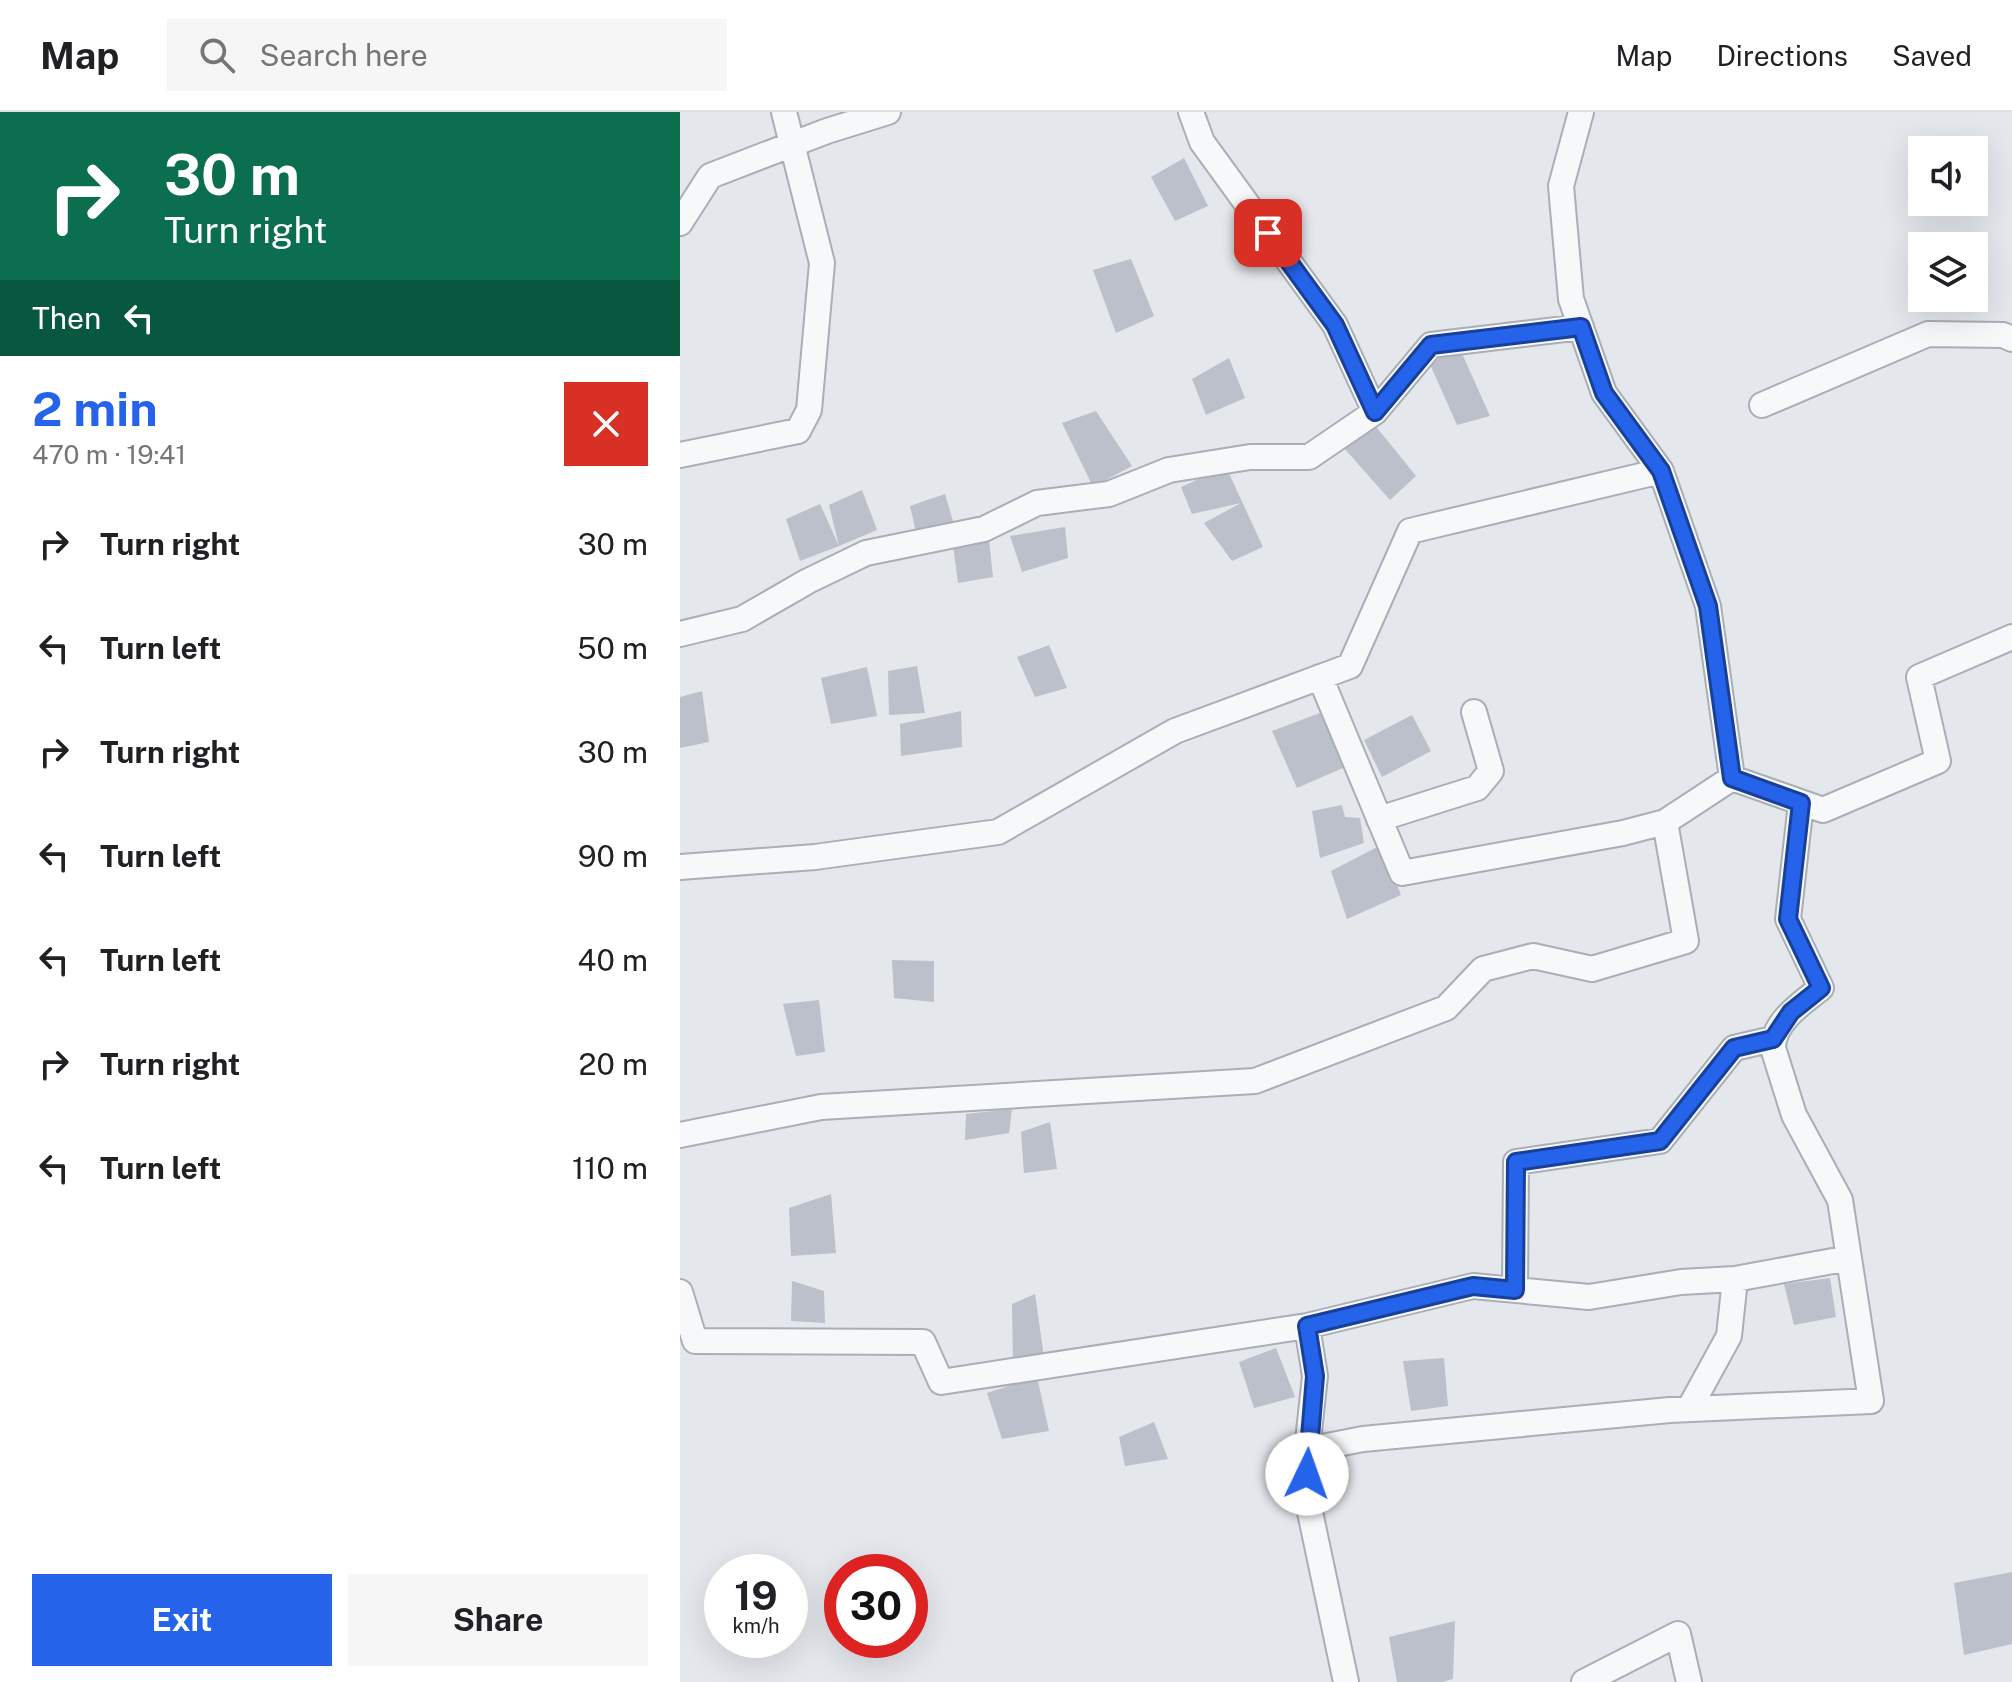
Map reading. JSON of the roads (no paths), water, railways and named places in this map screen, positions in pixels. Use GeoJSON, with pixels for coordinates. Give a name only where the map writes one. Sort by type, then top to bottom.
{"type":"FeatureCollection","features":[{"type":"Feature","properties":{"kind":"street"},"geometry":{"type":"LineString","coordinates":[[680,455],[798,431],[809,410],[822,263],[784,112]]}},
{"type":"Feature","properties":{"kind":"street"},"geometry":{"type":"LineString","coordinates":[[680,223],[710,176],[888,112]]}},
{"type":"Feature","properties":{"kind":"street"},"geometry":{"type":"LineString","coordinates":[[1191,112],[1202,142],[1335,325],[1375,412]]}},
{"type":"Feature","properties":{"kind":"street"},"geometry":{"type":"LineString","coordinates":[[1581,112],[1561,186],[1571,299],[1604,393],[1661,471],[1708,606],[1732,778]]}},
{"type":"Feature","properties":{"kind":"street"},"geometry":{"type":"LineString","coordinates":[[680,634],[742,619],[808,581],[866,553],[984,529],[1037,503],[1109,494],[1169,470],[1250,457],[1309,457],[1375,412],[1431,345],[1581,327]]}},
{"type":"Feature","properties":{"kind":"street"},"geometry":{"type":"LineString","coordinates":[[1762,405],[1928,334],[2003,335],[2012,339]]}},
{"type":"Feature","properties":{"kind":"street"},"geometry":{"type":"LineString","coordinates":[[680,867],[815,857],[998,832],[1175,731],[1350,666],[1410,531],[1661,471]]}},
{"type":"Feature","properties":{"kind":"street"},"geometry":{"type":"LineString","coordinates":[[1732,778],[1823,810],[1938,761],[1919,677],[2012,637]]}},
{"type":"Feature","properties":{"kind":"street"},"geometry":{"type":"LineString","coordinates":[[1320,677],[1402,873],[1610,836],[1665,822],[1732,778]]}},
{"type":"Feature","properties":{"kind":"street"},"geometry":{"type":"LineString","coordinates":[[1379,819],[1477,788],[1491,771],[1474,712]]}},
{"type":"Feature","properties":{"kind":"street"},"geometry":{"type":"LineString","coordinates":[[1307,1450],[1363,1439],[1689,1409],[1871,1401],[1840,1200],[1794,1115],[1773,1048],[1773,1039],[1791,1012],[1821,988],[1788,919],[1801,803]]}},
{"type":"Feature","properties":{"kind":"street"},"geometry":{"type":"LineString","coordinates":[[680,1135],[821,1107],[1255,1081],[1446,1008],[1483,969],[1533,956],[1592,969],[1686,941],[1665,822]]}},
{"type":"Feature","properties":{"kind":"street"},"geometry":{"type":"LineString","coordinates":[[1515,1290],[1516,1162],[1660,1141],[1734,1048],[1773,1039]]}},
{"type":"Feature","properties":{"kind":"street"},"geometry":{"type":"LineString","coordinates":[[680,1292],[695,1341],[923,1342],[941,1382],[1307,1326],[1473,1286],[1589,1297],[1681,1282],[1735,1279],[1849,1258]]}},
{"type":"Feature","properties":{"kind":"street"},"geometry":{"type":"LineString","coordinates":[[1689,1409],[1729,1336],[1735,1279]]}},
{"type":"Feature","properties":{"kind":"street"},"geometry":{"type":"LineString","coordinates":[[1307,1326],[1315,1376],[1307,1450],[1307,1498],[1346,1682]]}},
{"type":"Feature","properties":{"kind":"street"},"geometry":{"type":"LineString","coordinates":[[1584,1682],[1678,1634],[1689,1682]]}}]}
